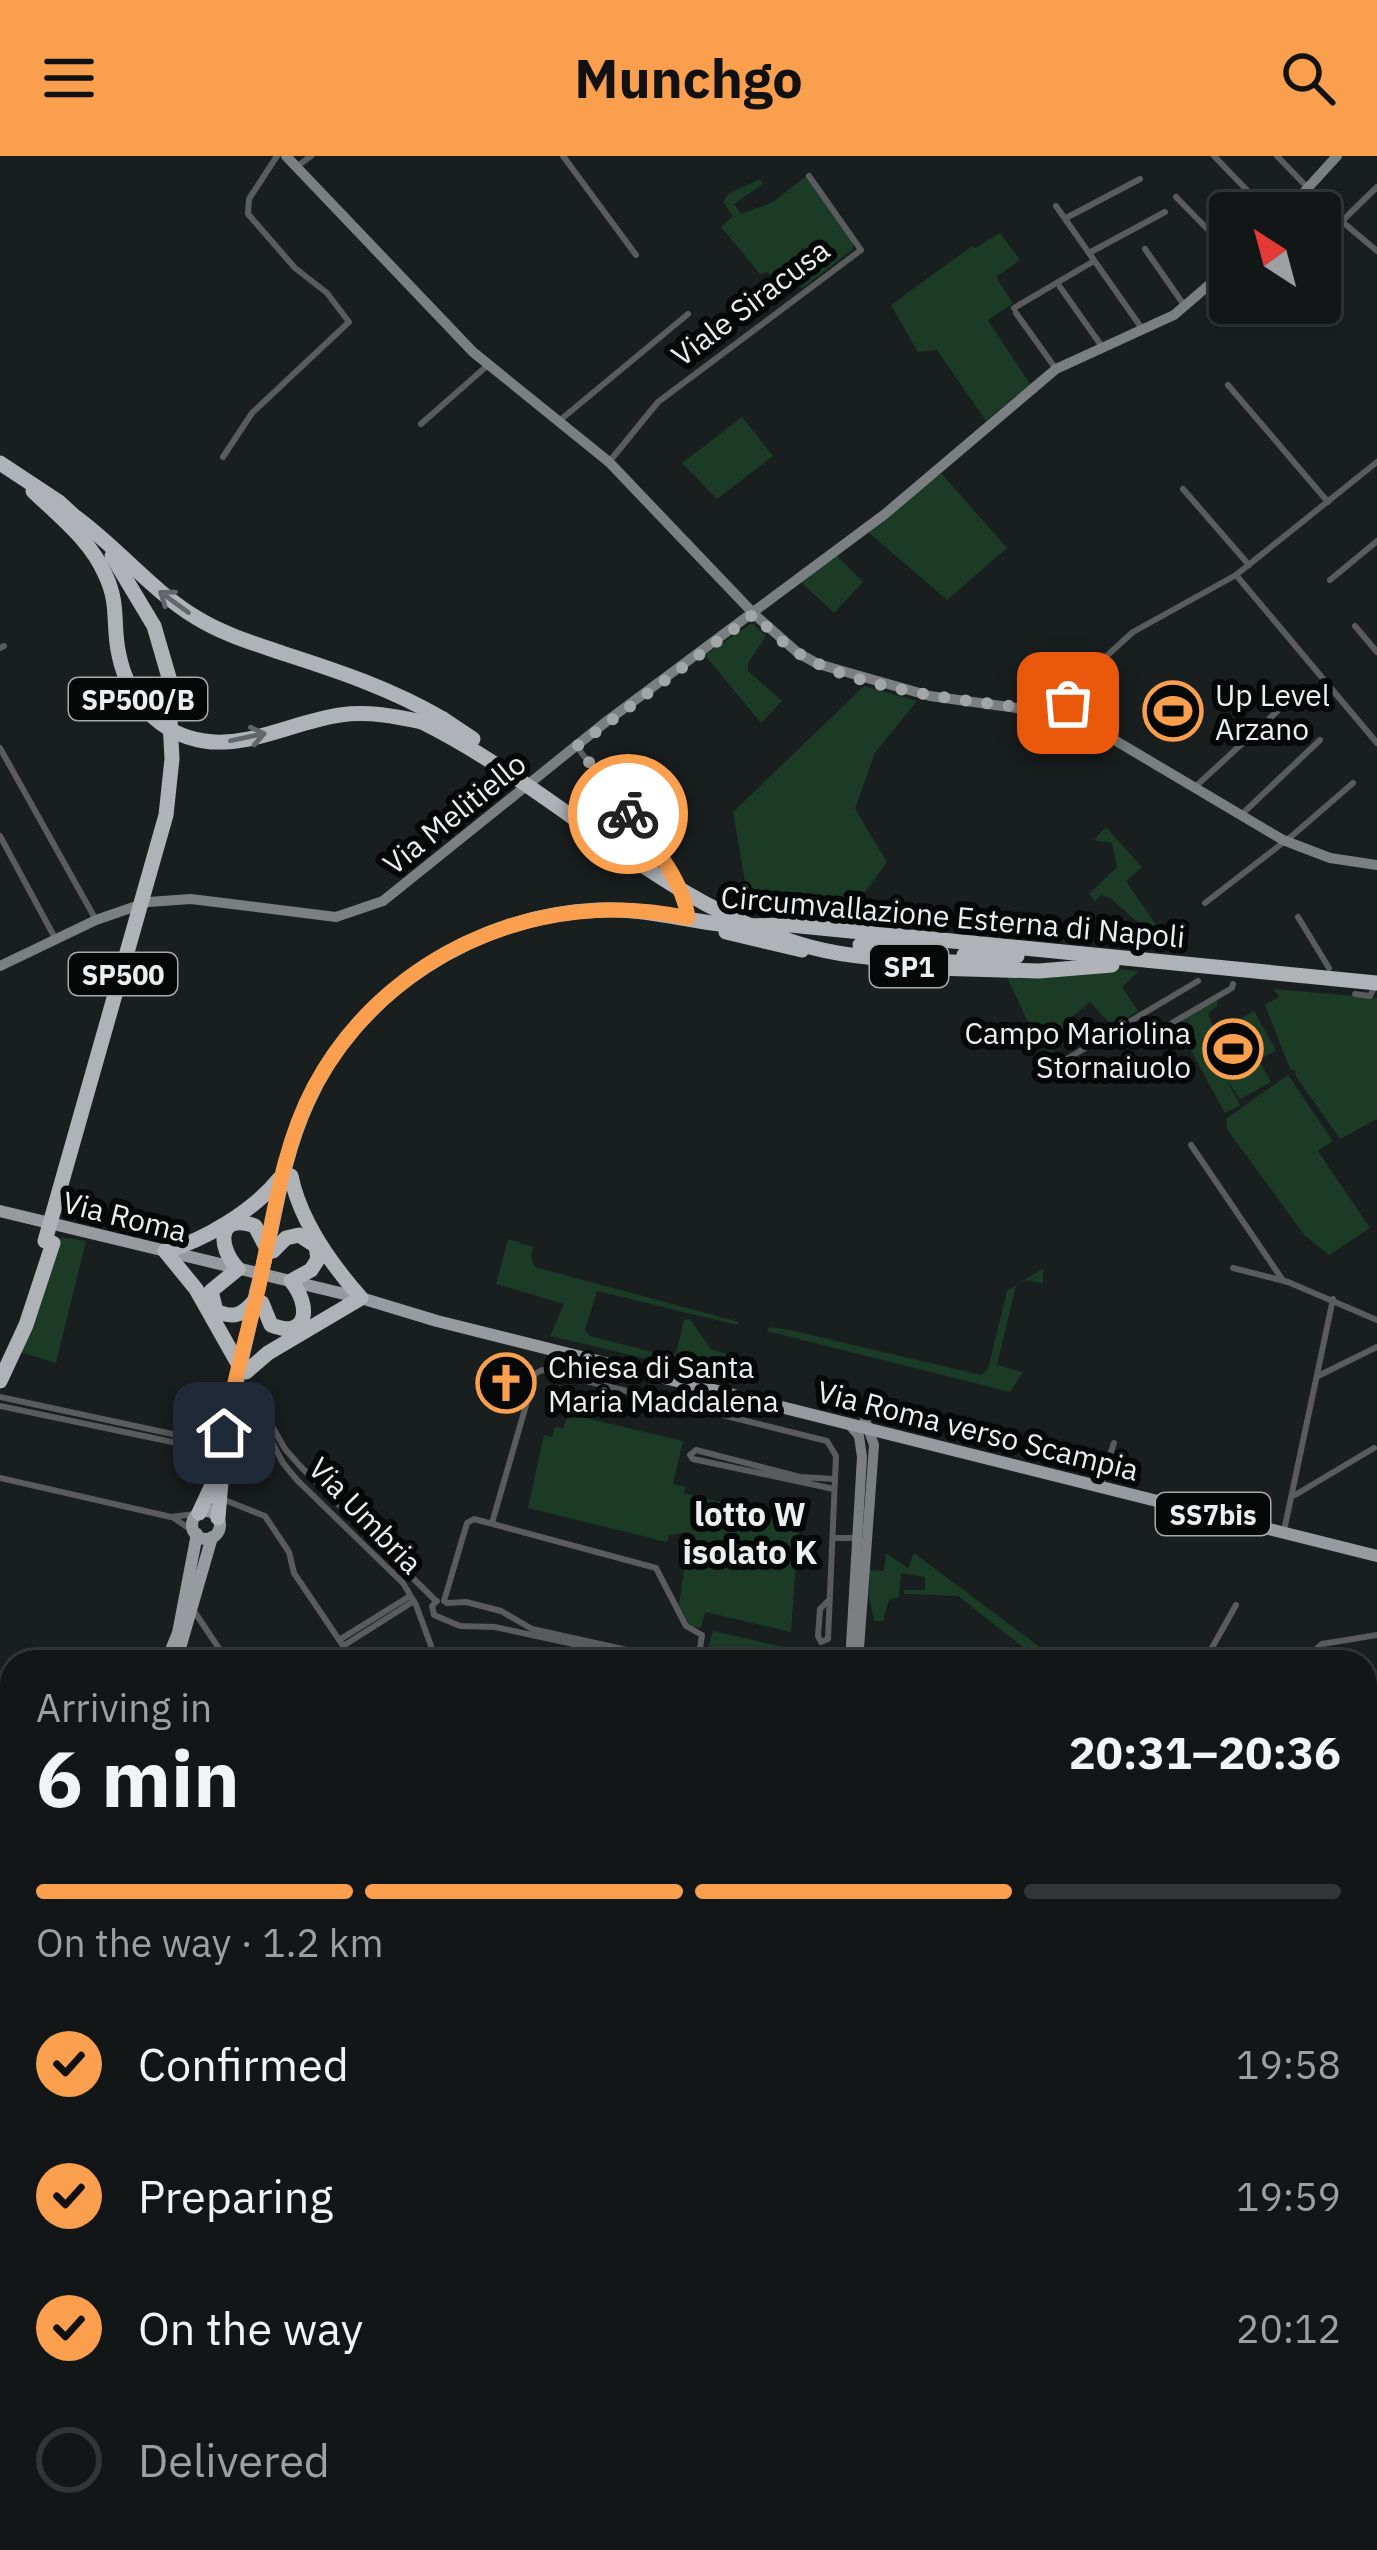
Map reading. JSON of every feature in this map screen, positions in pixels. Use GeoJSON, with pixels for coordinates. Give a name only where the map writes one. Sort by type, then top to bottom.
{"type":"FeatureCollection","features":[{"type":"Feature","properties":{"kind":"highway","name":"SP500"},"geometry":{"type":"LineString","coordinates":[[0,466],[98,548],[132,596],[173,703]]}},
{"type":"Feature","properties":{"kind":"highway","name":"SP500"},"geometry":{"type":"LineString","coordinates":[[0,466],[77,518],[103,544],[137,592],[168,664],[173,703],[166,815],[49,1242],[0,1382]]}},
{"type":"Feature","properties":{"kind":"highway","name":"SP500/B"},"geometry":{"type":"LineString","coordinates":[[33,491],[97,557],[117,602],[118,654],[133,693],[156,723],[199,740],[222,742],[338,715],[391,715],[422,722],[724,914],[814,948],[888,959],[969,959]]}},
{"type":"Feature","properties":{"kind":"highway"},"geometry":{"type":"LineString","coordinates":[[77,518],[160,592],[198,619],[241,640],[414,702],[722,904],[759,922],[816,940],[969,959],[1103,964]]}},
{"type":"Feature","properties":{"kind":"highway","name":"Circumvallazione Esterna di Napoli"},"geometry":{"type":"LineString","coordinates":[[199,1513],[213,1484],[243,1376],[307,1102],[341,1046],[392,993],[442,955],[498,929],[557,914],[611,910],[724,925],[790,925],[1128,959],[1370,989]]}},
{"type":"Feature","properties":{"kind":"highway","name":"Circumvallazione Esterna di Napoli"},"geometry":{"type":"LineString","coordinates":[[288,1173],[311,1107],[332,1071],[377,1017],[435,969],[472,949],[549,924],[609,917],[646,920],[718,930],[818,954],[926,968],[1039,971],[1103,964],[1370,989]]}},
{"type":"Feature","properties":{"kind":"highway"},"geometry":{"type":"LineString","coordinates":[[969,959],[1128,959]]}},
{"type":"Feature","properties":{"kind":"highway"},"geometry":{"type":"LineString","coordinates":[[288,1173],[305,1216],[335,1267],[361,1298],[294,1336],[243,1376],[196,1289],[164,1251],[197,1239],[257,1200],[288,1173]]}},
{"type":"Feature","properties":{"kind":"highway"},"geometry":{"type":"LineString","coordinates":[[243,1222],[255,1226],[269,1257],[292,1235],[307,1237],[316,1246],[315,1264],[291,1281],[304,1301],[304,1317],[298,1325],[285,1330],[271,1325],[260,1296],[231,1317],[213,1306],[215,1284],[238,1269],[224,1251],[224,1235],[230,1226],[243,1222]]}},
{"type":"Feature","properties":{"kind":"highway","name":"Circumvallazione Esterna di Napoli"},"geometry":{"type":"LineString","coordinates":[[218,1518],[219,1497],[245,1405],[243,1376]]}},
{"type":"Feature","properties":{"kind":"main road"},"geometry":{"type":"LineString","coordinates":[[281,156],[488,365],[609,462],[784,643],[818,664],[954,700],[1074,716],[1283,840],[1330,858],[1377,865]]}},
{"type":"Feature","properties":{"kind":"main road"},"geometry":{"type":"LineString","coordinates":[[1308,191],[1337,156]]}},
{"type":"Feature","properties":{"kind":"main road","name":"Via Melitiello"},"geometry":{"type":"LineString","coordinates":[[96,920],[134,905],[176,898],[316,917],[354,914],[383,901],[577,746],[886,514],[1056,369],[1144,331],[1186,307],[1209,286]]}},
{"type":"Feature","properties":{"kind":"main road"},"geometry":{"type":"LineString","coordinates":[[0,966],[96,920]]}},
{"type":"Feature","properties":{"kind":"main road","name":"Via Roma"},"geometry":{"type":"LineString","coordinates":[[0,1211],[238,1269]]}},
{"type":"Feature","properties":{"kind":"main road","name":"Via Roma verso Scampia"},"geometry":{"type":"LineString","coordinates":[[238,1269],[846,1421],[870,1422],[894,1433],[1377,1552]]}},
{"type":"Feature","properties":{"kind":"main road","name":"Via Roma verso Scampia"},"geometry":{"type":"LineString","coordinates":[[428,1316],[870,1422],[1377,1552]]}},
{"type":"Feature","properties":{"kind":"main road"},"geometry":{"type":"LineString","coordinates":[[846,1421],[860,1441]]}},
{"type":"Feature","properties":{"kind":"main road"},"geometry":{"type":"LineString","coordinates":[[857,1600],[860,1441],[870,1422]]}},
{"type":"Feature","properties":{"kind":"main road"},"geometry":{"type":"LineString","coordinates":[[855,1650],[873,1437],[870,1422]]}},
{"type":"Feature","properties":{"kind":"main road"},"geometry":{"type":"LineString","coordinates":[[870,1456],[894,1433]]}},
{"type":"Feature","properties":{"kind":"main road"},"geometry":{"type":"LineString","coordinates":[[171,1650],[196,1534],[193,1523],[199,1513],[212,1512],[220,1526],[212,1537],[180,1650]]}},
{"type":"Feature","properties":{"kind":"main road"},"geometry":{"type":"LineString","coordinates":[[196,1534],[212,1537]]}},
{"type":"Feature","properties":{"kind":"street"},"geometry":{"type":"LineString","coordinates":[[224,457],[252,413],[349,322],[326,292],[296,268],[248,214],[249,199],[281,156]]}},
{"type":"Feature","properties":{"kind":"street"},"geometry":{"type":"LineString","coordinates":[[296,167],[311,156]]}},
{"type":"Feature","properties":{"kind":"street"},"geometry":{"type":"LineString","coordinates":[[563,156],[636,255]]}},
{"type":"Feature","properties":{"kind":"street"},"geometry":{"type":"LineString","coordinates":[[1214,156],[1249,192]]}},
{"type":"Feature","properties":{"kind":"street"},"geometry":{"type":"LineString","coordinates":[[1277,156],[1308,191]]}},
{"type":"Feature","properties":{"kind":"street","name":"Viale Siracusa"},"geometry":{"type":"LineString","coordinates":[[609,462],[658,401],[861,250],[809,176]]}},
{"type":"Feature","properties":{"kind":"street"},"geometry":{"type":"LineString","coordinates":[[1066,218],[1140,179]]}},
{"type":"Feature","properties":{"kind":"street"},"geometry":{"type":"LineString","coordinates":[[1377,188],[1341,222],[1377,251]]}},
{"type":"Feature","properties":{"kind":"street"},"geometry":{"type":"LineString","coordinates":[[1176,197],[1209,231]]}},
{"type":"Feature","properties":{"kind":"street"},"geometry":{"type":"LineString","coordinates":[[1056,206],[1144,331]]}},
{"type":"Feature","properties":{"kind":"street"},"geometry":{"type":"LineString","coordinates":[[1090,253],[1165,212]]}},
{"type":"Feature","properties":{"kind":"street"},"geometry":{"type":"LineString","coordinates":[[1145,248],[1186,307]]}},
{"type":"Feature","properties":{"kind":"street"},"geometry":{"type":"LineString","coordinates":[[1056,369],[1015,310],[1095,261]]}},
{"type":"Feature","properties":{"kind":"street"},"geometry":{"type":"LineString","coordinates":[[1060,287],[1103,348]]}},
{"type":"Feature","properties":{"kind":"street"},"geometry":{"type":"LineString","coordinates":[[559,421],[688,314]]}},
{"type":"Feature","properties":{"kind":"street"},"geometry":{"type":"LineString","coordinates":[[421,424],[488,365]]}},
{"type":"Feature","properties":{"kind":"street"},"geometry":{"type":"LineString","coordinates":[[1228,385],[1328,502]]}},
{"type":"Feature","properties":{"kind":"street"},"geometry":{"type":"LineString","coordinates":[[1047,710],[1133,632],[1249,566],[1377,462]]}},
{"type":"Feature","properties":{"kind":"street"},"geometry":{"type":"LineString","coordinates":[[1183,489],[1249,566]]}},
{"type":"Feature","properties":{"kind":"street"},"geometry":{"type":"LineString","coordinates":[[1330,580],[1377,541]]}},
{"type":"Feature","properties":{"kind":"street"},"geometry":{"type":"LineString","coordinates":[[1236,575],[1377,743]]}},
{"type":"Feature","properties":{"kind":"street"},"geometry":{"type":"LineString","coordinates":[[1355,626],[1377,652]]}},
{"type":"Feature","properties":{"kind":"street"},"geometry":{"type":"LineString","coordinates":[[1070,689],[1068,703],[1074,716]]}},
{"type":"Feature","properties":{"kind":"street"},"geometry":{"type":"LineString","coordinates":[[1195,787],[1284,705]]}},
{"type":"Feature","properties":{"kind":"street"},"geometry":{"type":"LineString","coordinates":[[1240,816],[1320,740]]}},
{"type":"Feature","properties":{"kind":"street"},"geometry":{"type":"LineString","coordinates":[[577,746],[660,856],[686,903],[688,918]]}},
{"type":"Feature","properties":{"kind":"street"},"geometry":{"type":"LineString","coordinates":[[0,748],[96,920]]}},
{"type":"Feature","properties":{"kind":"street"},"geometry":{"type":"LineString","coordinates":[[1205,903],[1353,782]]}},
{"type":"Feature","properties":{"kind":"street"},"geometry":{"type":"LineString","coordinates":[[1,838],[55,938]]}},
{"type":"Feature","properties":{"kind":"street"},"geometry":{"type":"LineString","coordinates":[[1298,917],[1329,968]]}},
{"type":"Feature","properties":{"kind":"street"},"geometry":{"type":"LineString","coordinates":[[1060,1063],[1198,981]]}},
{"type":"Feature","properties":{"kind":"street"},"geometry":{"type":"LineString","coordinates":[[1189,1046],[1172,1023],[1233,984]]}},
{"type":"Feature","properties":{"kind":"street"},"geometry":{"type":"LineString","coordinates":[[1191,1145],[1282,1279]]}},
{"type":"Feature","properties":{"kind":"street"},"geometry":{"type":"LineString","coordinates":[[1233,1268],[1282,1279],[1377,1320]]}},
{"type":"Feature","properties":{"kind":"street"},"geometry":{"type":"LineString","coordinates":[[1285,1526],[1333,1299]]}},
{"type":"Feature","properties":{"kind":"street"},"geometry":{"type":"LineString","coordinates":[[1318,1376],[1377,1347]]}},
{"type":"Feature","properties":{"kind":"street"},"geometry":{"type":"LineString","coordinates":[[492,1523],[539,1370],[821,1438],[835,1452],[835,1489],[829,1600],[828,1639],[821,1642],[820,1609],[829,1600],[857,1600]]}},
{"type":"Feature","properties":{"kind":"street"},"geometry":{"type":"LineString","coordinates":[[0,1397],[221,1449]]}},
{"type":"Feature","properties":{"kind":"street","name":"Via Umbria"},"geometry":{"type":"LineString","coordinates":[[245,1405],[297,1480],[382,1561],[413,1601],[432,1650]]}},
{"type":"Feature","properties":{"kind":"street"},"geometry":{"type":"LineString","coordinates":[[0,1406],[221,1449]]}},
{"type":"Feature","properties":{"kind":"street"},"geometry":{"type":"LineString","coordinates":[[262,1410],[301,1467],[460,1626],[495,1627],[601,1650]]}},
{"type":"Feature","properties":{"kind":"street","name":"Via Roma verso Scampia"},"geometry":{"type":"LineString","coordinates":[[1102,1483],[1114,1443]]}},
{"type":"Feature","properties":{"kind":"street"},"geometry":{"type":"LineString","coordinates":[[1293,1496],[1374,1448]]}},
{"type":"Feature","properties":{"kind":"street"},"geometry":{"type":"LineString","coordinates":[[835,1479],[800,1477],[696,1450],[690,1455],[693,1460],[835,1489]]}},
{"type":"Feature","properties":{"kind":"street"},"geometry":{"type":"LineString","coordinates":[[0,1478],[171,1517],[199,1513]]}},
{"type":"Feature","properties":{"kind":"street"},"geometry":{"type":"LineString","coordinates":[[219,1497],[265,1516],[289,1552],[295,1573],[343,1646],[413,1601],[440,1608],[466,1602],[501,1611],[532,1630],[625,1650]]}},
{"type":"Feature","properties":{"kind":"street"},"geometry":{"type":"LineString","coordinates":[[171,1517],[196,1534]]}},
{"type":"Feature","properties":{"kind":"street"},"geometry":{"type":"LineString","coordinates":[[425,1632],[440,1608],[466,1523],[474,1519],[656,1568],[686,1626],[702,1635],[700,1650]]}},
{"type":"Feature","properties":{"kind":"street"},"geometry":{"type":"LineString","coordinates":[[833,1538],[857,1538]]}},
{"type":"Feature","properties":{"kind":"street"},"geometry":{"type":"LineString","coordinates":[[1211,1650],[1236,1605]]}},
{"type":"Feature","properties":{"kind":"street"},"geometry":{"type":"LineString","coordinates":[[192,1608],[220,1650]]}},
{"type":"Feature","properties":{"kind":"street"},"geometry":{"type":"LineString","coordinates":[[1315,1650],[1322,1644],[1377,1635]]}},
{"type":"Feature","properties":{"kind":"green space"},"geometry":{"type":"Polygon","coordinates":[[[806,176],[853,249],[803,288],[787,286],[767,272],[760,274],[721,227],[733,216],[723,202],[728,194],[760,179],[763,184],[734,204],[741,214],[773,202],[806,176]]]}},
{"type":"Feature","properties":{"kind":"green space"},"geometry":{"type":"Polygon","coordinates":[[[1000,233],[1020,260],[996,277],[1013,303],[988,320],[1030,384],[986,421],[937,350],[918,352],[891,305],[972,246],[1000,233]]]}},
{"type":"Feature","properties":{"kind":"green space"},"geometry":{"type":"Polygon","coordinates":[[[742,417],[773,456],[717,499],[682,463],[742,417]]]}},
{"type":"Feature","properties":{"kind":"green space"},"geometry":{"type":"Polygon","coordinates":[[[941,473],[1007,548],[947,600],[867,531],[941,473]]]}},
{"type":"Feature","properties":{"kind":"green space"},"geometry":{"type":"Polygon","coordinates":[[[836,555],[863,582],[834,613],[801,582],[836,555]]]}},
{"type":"Feature","properties":{"kind":"green space"},"geometry":{"type":"Polygon","coordinates":[[[752,623],[766,636],[748,663],[748,671],[782,701],[761,723],[705,655],[752,623]]]}},
{"type":"Feature","properties":{"kind":"green space"},"geometry":{"type":"Polygon","coordinates":[[[864,686],[917,701],[875,753],[855,809],[887,862],[846,918],[786,912],[748,899],[733,812],[864,686]]]}},
{"type":"Feature","properties":{"kind":"green space"},"geometry":{"type":"Polygon","coordinates":[[[1106,827],[1142,867],[1126,881],[1169,938],[1170,950],[1110,898],[1101,895],[1095,901],[1089,894],[1117,867],[1112,843],[1094,840],[1106,827]]]}},
{"type":"Feature","properties":{"kind":"green space"},"geometry":{"type":"Polygon","coordinates":[[[1106,968],[1139,971],[1122,987],[1138,1011],[1113,1027],[1090,1002],[1068,1020],[1088,1042],[1082,1045],[1075,1037],[1049,1054],[1006,975],[1106,968]]]}},
{"type":"Feature","properties":{"kind":"green space"},"geometry":{"type":"Polygon","coordinates":[[[1274,989],[1377,998],[1377,1119],[1340,1139],[1296,1071],[1290,1069],[1265,1005],[1279,997],[1274,989]]]}},
{"type":"Feature","properties":{"kind":"green space"},"geometry":{"type":"Polygon","coordinates":[[[1217,998],[1217,1006],[1208,1013],[1215,1033],[1254,1011],[1276,1050],[1230,1077],[1260,1062],[1271,1082],[1240,1099],[1226,1079],[1240,1105],[1225,1113],[1192,1045],[1186,1046],[1174,1023],[1217,998]]]}},
{"type":"Feature","properties":{"kind":"green space"},"geometry":{"type":"Polygon","coordinates":[[[1288,1075],[1333,1141],[1318,1151],[1370,1228],[1329,1255],[1305,1236],[1227,1129],[1227,1118],[1288,1075]]]}},
{"type":"Feature","properties":{"kind":"green space"},"geometry":{"type":"Polygon","coordinates":[[[61,1237],[86,1241],[56,1363],[20,1352],[61,1237]]]}},
{"type":"Feature","properties":{"kind":"green space"},"geometry":{"type":"Polygon","coordinates":[[[508,1239],[533,1247],[535,1267],[739,1322],[597,1291],[585,1330],[590,1336],[668,1356],[676,1353],[684,1320],[690,1319],[711,1349],[736,1357],[716,1375],[550,1336],[564,1304],[496,1284],[508,1239]]]}},
{"type":"Feature","properties":{"kind":"green space"},"geometry":{"type":"Polygon","coordinates":[[[1043,1268],[1043,1284],[1026,1280],[1016,1286],[997,1365],[1023,1372],[1010,1392],[767,1331],[770,1327],[794,1331],[981,1375],[988,1369],[1007,1291],[1043,1268]]]}},
{"type":"Feature","properties":{"kind":"green space"},"geometry":{"type":"Polygon","coordinates":[[[569,1414],[683,1441],[673,1484],[685,1487],[684,1493],[799,1521],[791,1632],[705,1612],[701,1628],[690,1626],[679,1605],[689,1532],[669,1535],[667,1542],[528,1508],[544,1435],[552,1437],[555,1427],[563,1428],[569,1414]]]}},
{"type":"Feature","properties":{"kind":"green space"},"geometry":{"type":"Polygon","coordinates":[[[886,1553],[908,1568],[914,1553],[1044,1650],[1027,1650],[958,1596],[904,1594],[904,1590],[925,1590],[925,1577],[901,1573],[899,1597],[889,1600],[883,1621],[874,1621],[870,1570],[884,1571],[886,1553]]]}},
{"type":"Feature","properties":{"kind":"green space"},"geometry":{"type":"Polygon","coordinates":[[[713,1631],[792,1649],[792,1650],[707,1650],[713,1631]]]}},
{"type":"Feature","properties":{"kind":"way so far"},"geometry":{"type":"LineString","coordinates":[[628,814],[577,746],[754,614],[798,653],[866,678],[973,704],[1047,710],[1070,689],[1068,703]]}},
{"type":"Feature","properties":{"kind":"place","name":"Up Level Arzano"},"geometry":{"type":"Point","coordinates":[1173,711]}},
{"type":"Feature","properties":{"kind":"place","name":"Campo Mariolina Stornaiuolo"},"geometry":{"type":"Point","coordinates":[1233,1049]}},
{"type":"Feature","properties":{"kind":"place","name":"Chiesa di Santa Maria Maddalena"},"geometry":{"type":"Point","coordinates":[506,1383]}},
{"type":"Feature","properties":{"kind":"district","name":"lotto W isolato K"},"geometry":{"type":"Point","coordinates":[750,1532]}},
{"type":"Feature","properties":{"kind":"route"},"geometry":{"type":"LineString","coordinates":[[224,1433],[284,1171],[303,1112],[322,1073],[377,1006],[426,965],[473,939],[524,921],[575,912],[611,910],[688,918],[686,903],[660,856],[628,814]]}}]}
